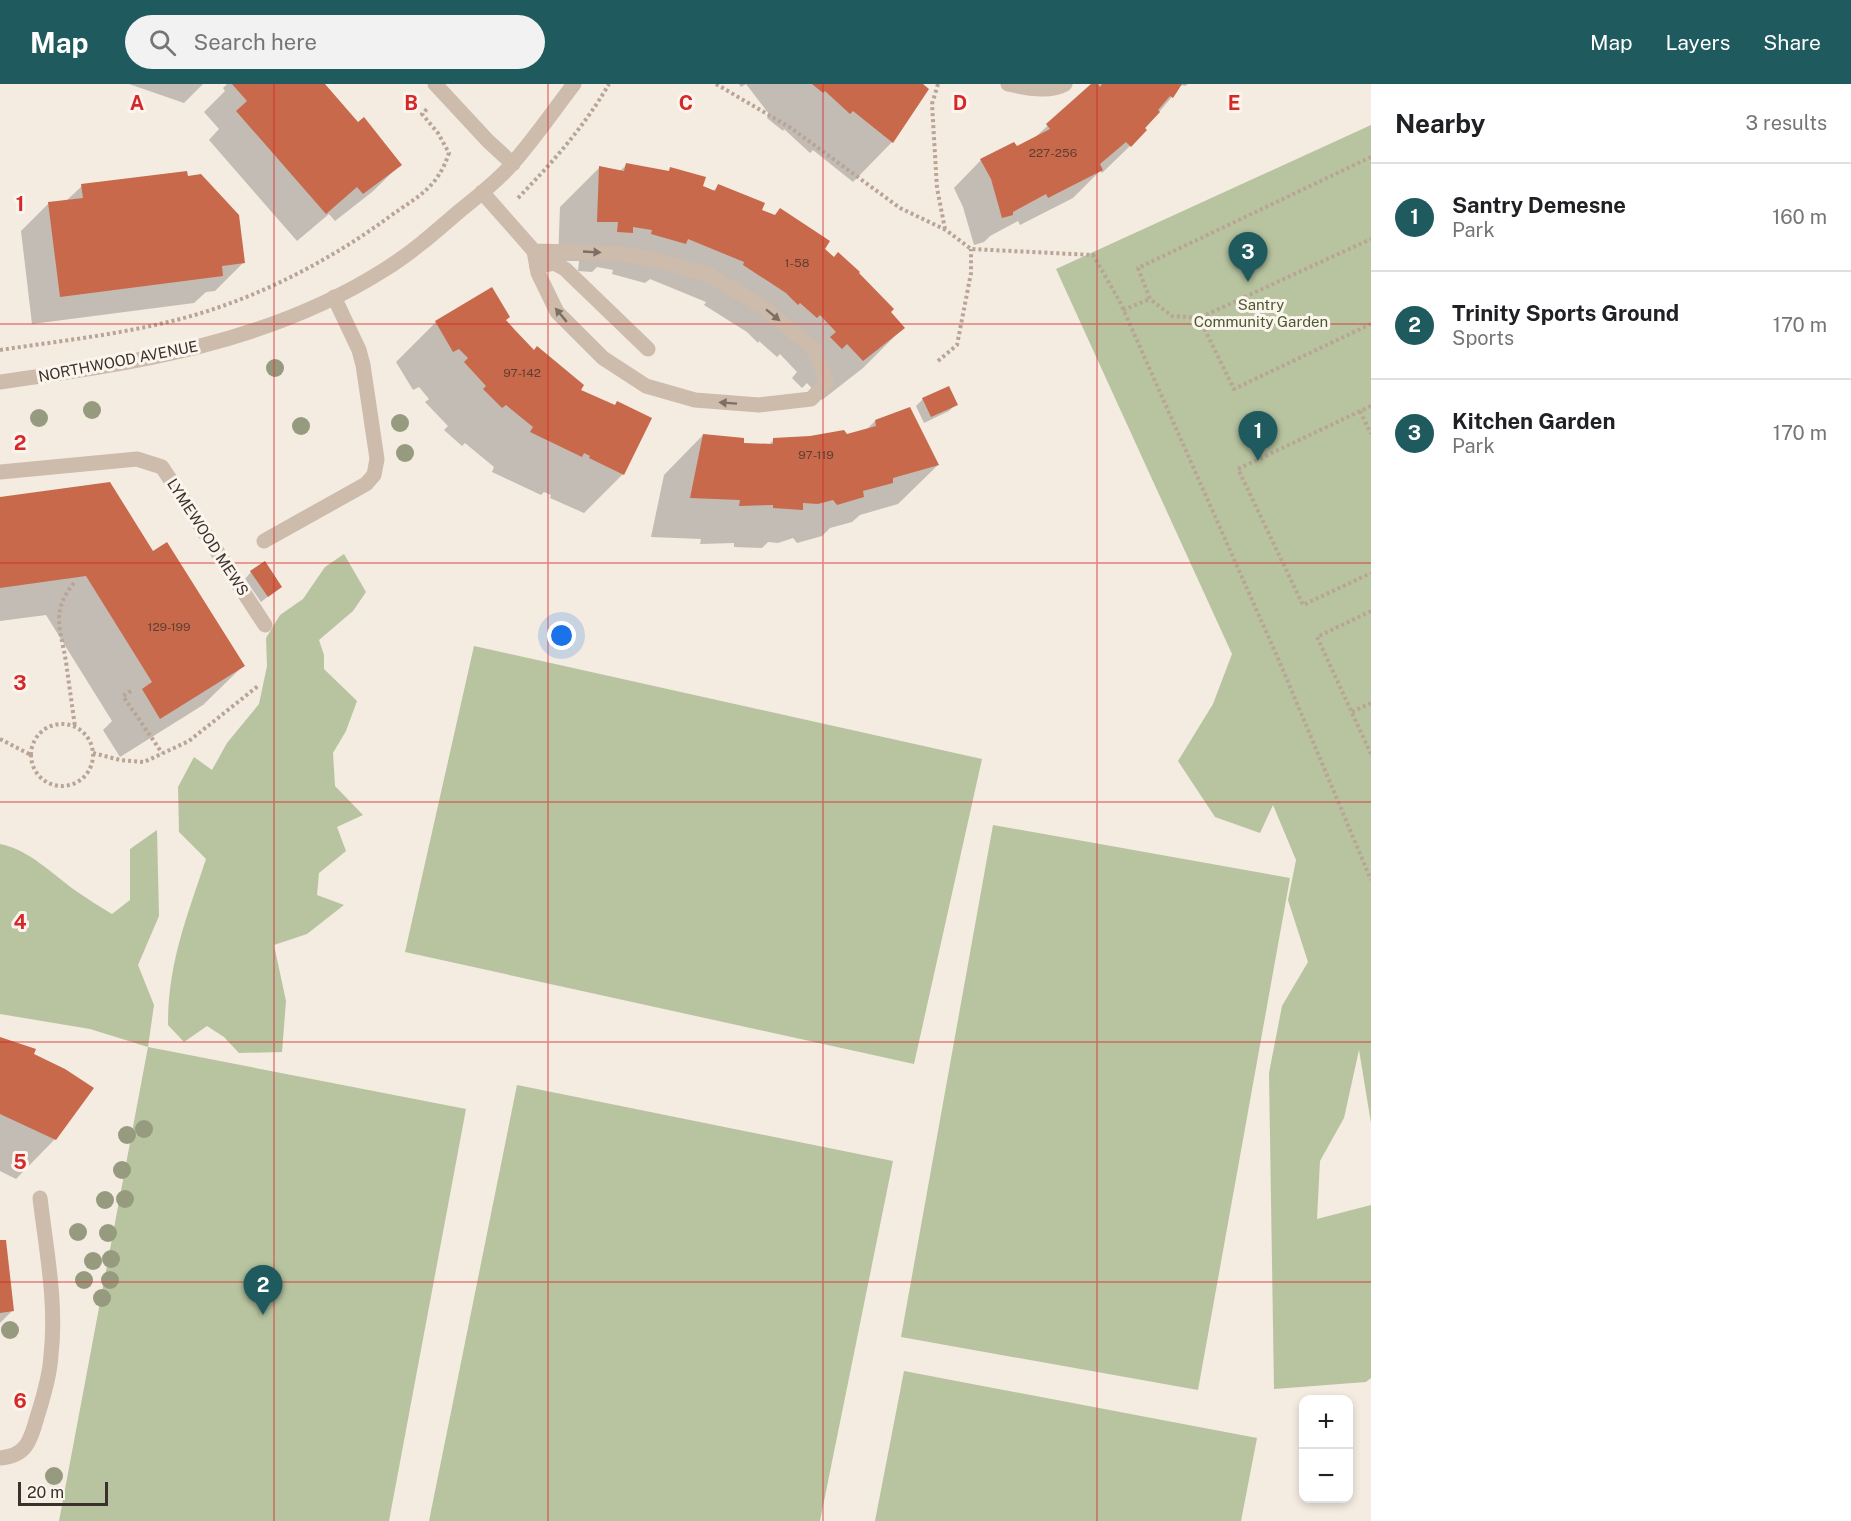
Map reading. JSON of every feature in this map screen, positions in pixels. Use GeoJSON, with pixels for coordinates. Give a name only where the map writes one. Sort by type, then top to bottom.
{"type":"FeatureCollection","features":[{"type":"Feature","properties":{"kind":"street","name":"NORTHWOOD AVENUE"},"geometry":{"type":"LineString","coordinates":[[0,382],[112,366],[184,351],[276,323],[334,297],[386,269],[428,239],[482,192],[513,164],[574,84]]}},
{"type":"Feature","properties":{"kind":"street"},"geometry":{"type":"LineString","coordinates":[[1008,84],[1029,88],[1060,87],[1065,84]]}},
{"type":"Feature","properties":{"kind":"street"},"geometry":{"type":"LineString","coordinates":[[439,88],[513,164]]}},
{"type":"Feature","properties":{"kind":"street"},"geometry":{"type":"LineString","coordinates":[[482,192],[534,251],[538,273],[557,312],[603,358],[646,386],[695,400],[759,405],[811,399],[827,382],[813,348],[763,307],[709,275],[656,260],[618,253],[534,251]]}},
{"type":"Feature","properties":{"kind":"street"},"geometry":{"type":"LineString","coordinates":[[537,267],[554,263],[565,269],[648,349]]}},
{"type":"Feature","properties":{"kind":"street"},"geometry":{"type":"LineString","coordinates":[[264,541],[366,484],[374,475],[377,459],[363,365],[359,350],[334,297]]}},
{"type":"Feature","properties":{"kind":"street","name":"LYMEWOOD MEWS"},"geometry":{"type":"LineString","coordinates":[[0,472],[137,459],[162,467],[265,625]]}},
{"type":"Feature","properties":{"kind":"street"},"geometry":{"type":"LineString","coordinates":[[0,1458],[11,1457],[22,1452],[30,1439],[52,1353],[52,1302],[40,1198]]}},
{"type":"Feature","properties":{"kind":"path"},"geometry":{"type":"LineString","coordinates":[[502,216],[549,166],[584,123],[609,84]]}},
{"type":"Feature","properties":{"kind":"path"},"geometry":{"type":"LineString","coordinates":[[716,84],[791,128],[900,208],[946,230],[971,249],[1093,255],[1120,302],[1280,663],[1371,880]]}},
{"type":"Feature","properties":{"kind":"path"},"geometry":{"type":"LineString","coordinates":[[938,84],[932,104],[936,176],[946,230]]}},
{"type":"Feature","properties":{"kind":"path"},"geometry":{"type":"LineString","coordinates":[[0,350],[131,329],[198,314],[266,288],[350,244],[433,185],[444,170],[450,153],[438,133],[422,114],[439,88]]}},
{"type":"Feature","properties":{"kind":"path"},"geometry":{"type":"LineString","coordinates":[[1371,157],[1138,268],[1150,298],[1172,316],[1199,318],[1371,239]]}},
{"type":"Feature","properties":{"kind":"path"},"geometry":{"type":"LineString","coordinates":[[938,361],[957,345],[971,273],[971,249]]}},
{"type":"Feature","properties":{"kind":"path"},"geometry":{"type":"LineString","coordinates":[[1123,310],[1150,298]]}},
{"type":"Feature","properties":{"kind":"path"},"geometry":{"type":"LineString","coordinates":[[1199,318],[1234,389],[1371,324]]}},
{"type":"Feature","properties":{"kind":"path"},"geometry":{"type":"LineString","coordinates":[[1371,406],[1238,469],[1303,605],[1371,573]]}},
{"type":"Feature","properties":{"kind":"path"},"geometry":{"type":"LineString","coordinates":[[1360,411],[1371,434]]}},
{"type":"Feature","properties":{"kind":"path"},"geometry":{"type":"LineString","coordinates":[[74,583],[66,593],[60,608],[59,636],[65,659],[75,727]]}},
{"type":"Feature","properties":{"kind":"path"},"geometry":{"type":"LineString","coordinates":[[1371,611],[1317,638],[1371,754]]}},
{"type":"Feature","properties":{"kind":"path"},"geometry":{"type":"LineString","coordinates":[[93,753],[120,760],[144,762],[189,741],[258,686]]}},
{"type":"Feature","properties":{"kind":"path"},"geometry":{"type":"LineString","coordinates":[[131,691],[123,696],[162,753]]}},
{"type":"Feature","properties":{"kind":"path"},"geometry":{"type":"LineString","coordinates":[[1352,712],[1371,704]]}},
{"type":"Feature","properties":{"kind":"path"},"geometry":{"type":"LineString","coordinates":[[66,725],[75,727],[88,738],[93,753],[92,764],[87,774],[79,782],[69,786],[47,783],[38,776],[31,755],[36,738],[49,727],[66,725]]}},
{"type":"Feature","properties":{"kind":"path"},"geometry":{"type":"LineString","coordinates":[[0,739],[31,755]]}},
{"type":"Feature","properties":{"kind":"green space","name":"Santry Community Garden"},"geometry":{"type":"Polygon","coordinates":[[[1371,125],[1371,1123],[1359,1050],[1344,1118],[1320,1161],[1317,1219],[1371,1205],[1371,1378],[1366,1382],[1274,1389],[1269,1073],[1282,1006],[1308,962],[1288,900],[1296,860],[1273,805],[1260,833],[1215,817],[1178,761],[1213,704],[1232,654],[1056,269],[1371,125]]]}},
{"type":"Feature","properties":{"kind":"green space"},"geometry":{"type":"Polygon","coordinates":[[[344,554],[366,592],[353,611],[319,640],[324,655],[324,669],[357,701],[346,731],[333,753],[335,786],[363,815],[337,827],[346,851],[319,873],[317,895],[344,905],[307,934],[274,945],[286,1001],[282,1052],[239,1053],[224,1037],[207,1026],[184,1042],[168,1025],[171,981],[180,940],[206,859],[179,832],[178,787],[194,757],[212,770],[227,743],[259,704],[267,666],[266,638],[280,615],[303,599],[325,567],[344,554]]]}},
{"type":"Feature","properties":{"kind":"green space"},"geometry":{"type":"Polygon","coordinates":[[[474,646],[982,759],[914,1064],[405,952],[474,646]]]}},
{"type":"Feature","properties":{"kind":"green space"},"geometry":{"type":"Polygon","coordinates":[[[993,825],[1290,878],[1198,1390],[901,1337],[993,825]]]}},
{"type":"Feature","properties":{"kind":"green space"},"geometry":{"type":"Polygon","coordinates":[[[157,830],[159,916],[138,965],[154,1005],[148,1047],[90,1029],[0,1014],[0,844],[31,857],[76,891],[112,914],[130,900],[130,849],[157,830]]]}},
{"type":"Feature","properties":{"kind":"green space"},"geometry":{"type":"Polygon","coordinates":[[[148,1047],[466,1109],[389,1521],[59,1521],[148,1047]]]}},
{"type":"Feature","properties":{"kind":"green space"},"geometry":{"type":"Polygon","coordinates":[[[517,1085],[893,1161],[820,1521],[429,1521],[517,1085]]]}},
{"type":"Feature","properties":{"kind":"green space"},"geometry":{"type":"Polygon","coordinates":[[[904,1371],[1257,1438],[1241,1521],[875,1521],[904,1371]]]}},
{"type":"Feature","properties":{"kind":"building"},"geometry":{"type":"Polygon","coordinates":[[[232,84],[325,84],[358,122],[364,117],[402,165],[363,194],[357,187],[326,214],[236,111],[247,101],[232,84]]]}},
{"type":"Feature","properties":{"kind":"building"},"geometry":{"type":"Polygon","coordinates":[[[812,84],[923,84],[929,89],[893,143],[853,111],[850,114],[825,91],[823,93],[812,84]]]}},
{"type":"Feature","properties":{"kind":"building"},"geometry":{"type":"Polygon","coordinates":[[[1091,84],[1098,84],[1100,87],[1102,84],[1182,84],[1173,98],[1170,96],[1158,110],[1160,112],[1145,128],[1147,130],[1131,147],[1126,142],[1100,164],[1103,170],[1048,198],[1046,194],[1013,212],[1013,215],[1002,218],[991,179],[980,159],[1014,142],[1017,146],[1050,129],[1046,124],[1091,84]]]}},
{"type":"Feature","properties":{"kind":"building"},"geometry":{"type":"Polygon","coordinates":[[[626,163],[669,171],[670,167],[706,177],[703,186],[715,191],[718,184],[765,203],[762,210],[775,215],[780,208],[830,241],[825,249],[834,257],[838,252],[860,272],[894,309],[891,312],[905,328],[863,361],[847,344],[842,349],[830,337],[836,332],[820,315],[817,318],[800,303],[798,305],[786,293],[743,265],[744,262],[688,239],[686,244],[651,234],[652,230],[633,227],[633,233],[617,232],[618,222],[597,222],[599,166],[624,171],[626,163]]]}},
{"type":"Feature","properties":{"kind":"building"},"geometry":{"type":"Polygon","coordinates":[[[187,171],[188,176],[201,174],[239,215],[245,263],[222,266],[223,276],[60,297],[48,202],[83,198],[81,184],[187,171]]]}},
{"type":"Feature","properties":{"kind":"building"},"geometry":{"type":"Polygon","coordinates":[[[492,287],[510,317],[506,320],[534,350],[537,346],[584,385],[581,390],[615,405],[617,401],[652,418],[624,475],[589,458],[590,456],[584,453],[582,457],[530,432],[533,427],[506,405],[502,408],[483,389],[486,386],[464,362],[468,358],[459,349],[453,352],[435,321],[492,287]]]}},
{"type":"Feature","properties":{"kind":"building"},"geometry":{"type":"Polygon","coordinates":[[[949,386],[958,405],[931,417],[922,398],[949,386]]]}},
{"type":"Feature","properties":{"kind":"building"},"geometry":{"type":"Polygon","coordinates":[[[910,407],[939,465],[893,478],[893,483],[863,491],[864,497],[837,505],[833,500],[818,504],[803,503],[803,510],[773,508],[773,505],[739,506],[740,500],[690,498],[703,434],[744,438],[744,443],[773,444],[773,438],[810,436],[844,430],[847,434],[876,426],[875,420],[910,407]]]}},
{"type":"Feature","properties":{"kind":"building"},"geometry":{"type":"Polygon","coordinates":[[[110,482],[153,551],[167,542],[245,666],[160,719],[142,689],[152,682],[86,576],[0,588],[0,497],[110,482]]]}},
{"type":"Feature","properties":{"kind":"building"},"geometry":{"type":"Polygon","coordinates":[[[265,561],[282,587],[268,597],[250,571],[265,561]]]}},
{"type":"Feature","properties":{"kind":"building"},"geometry":{"type":"Polygon","coordinates":[[[0,1037],[36,1049],[34,1054],[65,1069],[94,1088],[56,1140],[0,1114],[0,1037]]]}},
{"type":"Feature","properties":{"kind":"building"},"geometry":{"type":"Polygon","coordinates":[[[0,1240],[6,1240],[14,1311],[0,1313],[0,1240]]]}},
{"type":"Feature","properties":{"kind":"place","name":"Kitchen Garden"},"geometry":{"type":"Point","coordinates":[1248,282]}},
{"type":"Feature","properties":{"kind":"place","name":"Santry Demesne"},"geometry":{"type":"Point","coordinates":[1258,461]}},
{"type":"Feature","properties":{"kind":"place","name":"Trinity Sports Ground"},"geometry":{"type":"Point","coordinates":[263,1315]}}]}
